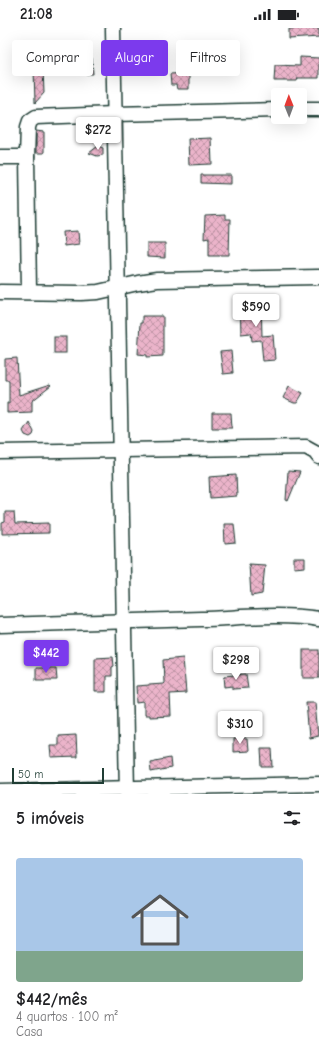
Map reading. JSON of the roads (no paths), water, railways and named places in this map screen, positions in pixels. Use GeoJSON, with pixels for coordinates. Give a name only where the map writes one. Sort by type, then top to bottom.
{"type":"FeatureCollection","features":[{"type":"Feature","properties":{"kind":"street"},"geometry":{"type":"LineString","coordinates":[[113,28],[127,791]]}},
{"type":"Feature","properties":{"kind":"street"},"geometry":{"type":"LineString","coordinates":[[307,109],[319,109]]}},
{"type":"Feature","properties":{"kind":"street"},"geometry":{"type":"LineString","coordinates":[[29,291],[27,157],[28,127],[30,121],[36,117],[271,110]]}},
{"type":"Feature","properties":{"kind":"street"},"geometry":{"type":"LineString","coordinates":[[0,157],[27,157]]}},
{"type":"Feature","properties":{"kind":"street"},"geometry":{"type":"LineString","coordinates":[[0,292],[29,291],[81,293],[98,292],[156,280],[319,277]]}},
{"type":"Feature","properties":{"kind":"street"},"geometry":{"type":"LineString","coordinates":[[0,452],[306,447],[315,452],[319,458]]}},
{"type":"Feature","properties":{"kind":"street"},"geometry":{"type":"LineString","coordinates":[[0,625],[269,616],[297,616],[319,619]]}},
{"type":"Feature","properties":{"kind":"street"},"geometry":{"type":"LineString","coordinates":[[0,791],[127,791],[319,784]]}}]}
